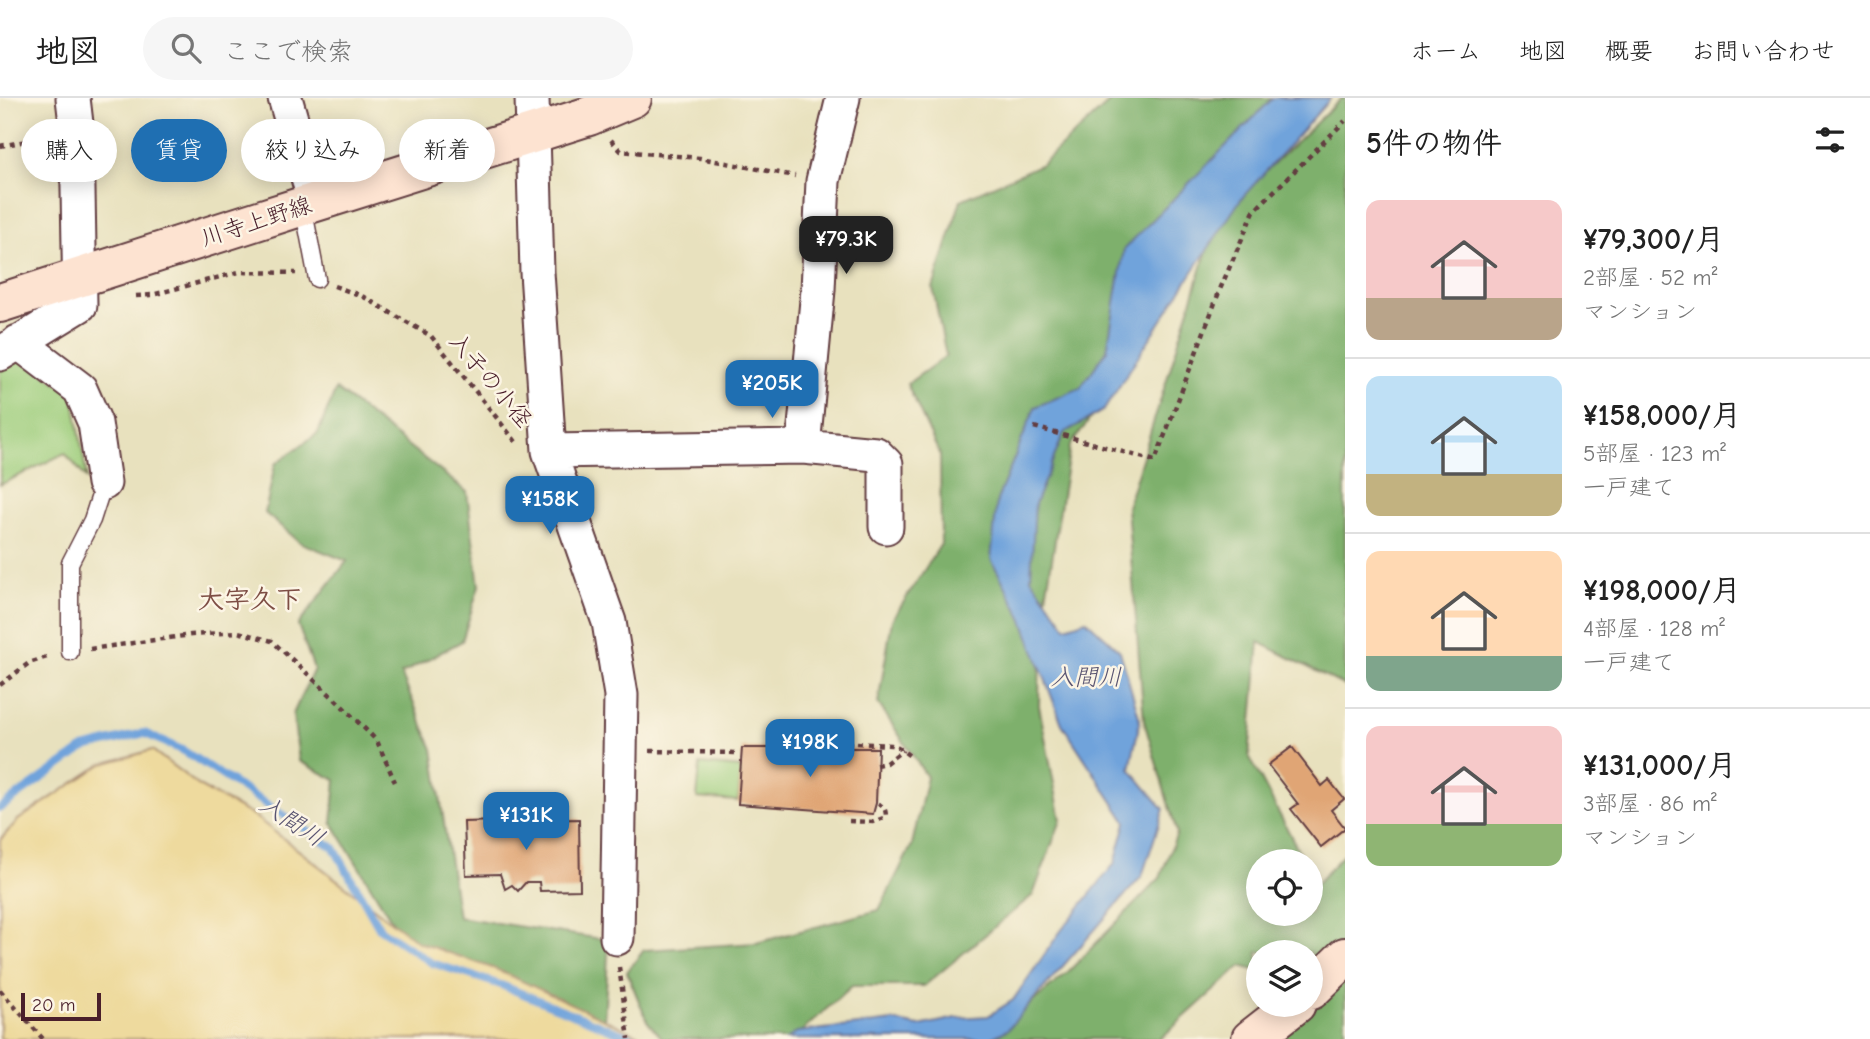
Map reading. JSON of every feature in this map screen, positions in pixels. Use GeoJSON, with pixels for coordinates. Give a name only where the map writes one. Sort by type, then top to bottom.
{"type":"FeatureCollection","features":[{"type":"Feature","properties":{"kind":"street"},"geometry":{"type":"LineString","coordinates":[[73,98],[75,119]]}},
{"type":"Feature","properties":{"kind":"street"},"geometry":{"type":"LineString","coordinates":[[285,98],[309,204]]}},
{"type":"Feature","properties":{"kind":"street","name":"川寺上野線"},"geometry":{"type":"LineString","coordinates":[[0,303],[309,204],[533,116],[589,116],[632,98]]}},
{"type":"Feature","properties":{"kind":"street"},"geometry":{"type":"LineString","coordinates":[[803,447],[818,290],[823,181],[843,98]]}},
{"type":"Feature","properties":{"kind":"street"},"geometry":{"type":"LineString","coordinates":[[533,116],[537,272],[549,451],[609,622],[621,695],[617,938]]}},
{"type":"Feature","properties":{"kind":"street"},"geometry":{"type":"LineString","coordinates":[[82,182],[92,273],[80,304],[9,348],[80,389],[95,423],[104,483]]}},
{"type":"Feature","properties":{"kind":"street"},"geometry":{"type":"LineString","coordinates":[[549,451],[803,447],[876,454],[886,464],[886,527]]}},
{"type":"Feature","properties":{"kind":"street"},"geometry":{"type":"LineString","coordinates":[[1323,978],[1345,957]]}},
{"type":"Feature","properties":{"kind":"street"},"geometry":{"type":"LineString","coordinates":[[1251,1039],[1279,1017]]}},
{"type":"Feature","properties":{"kind":"lane"},"geometry":{"type":"LineString","coordinates":[[309,204],[317,279]]}},
{"type":"Feature","properties":{"kind":"lane"},"geometry":{"type":"LineString","coordinates":[[70,652],[70,563],[92,520],[104,483]]}},
{"type":"Feature","properties":{"kind":"path"},"geometry":{"type":"LineString","coordinates":[[589,116],[621,151],[700,158],[823,181]]}},
{"type":"Feature","properties":{"kind":"path"},"geometry":{"type":"LineString","coordinates":[[1034,427],[1155,461],[1221,287],[1254,211],[1345,121]]}},
{"type":"Feature","properties":{"kind":"path"},"geometry":{"type":"LineString","coordinates":[[0,146],[21,142]]}},
{"type":"Feature","properties":{"kind":"path","name":"入子の小径"},"geometry":{"type":"LineString","coordinates":[[92,273],[122,296],[152,295],[239,272],[297,273],[362,296],[431,336],[518,443],[549,451]]}},
{"type":"Feature","properties":{"kind":"path"},"geometry":{"type":"LineString","coordinates":[[0,685],[29,663],[70,652],[141,640],[238,632],[272,641],[338,702],[377,741],[395,782]]}},
{"type":"Feature","properties":{"kind":"path"},"geometry":{"type":"LineString","coordinates":[[837,742],[891,745],[911,757]]}},
{"type":"Feature","properties":{"kind":"path"},"geometry":{"type":"LineString","coordinates":[[621,748],[736,753]]}},
{"type":"Feature","properties":{"kind":"path"},"geometry":{"type":"LineString","coordinates":[[876,765],[886,763],[903,750]]}},
{"type":"Feature","properties":{"kind":"path"},"geometry":{"type":"LineString","coordinates":[[849,821],[873,822],[886,817],[883,807],[876,803]]}},
{"type":"Feature","properties":{"kind":"path"},"geometry":{"type":"LineString","coordinates":[[619,974],[629,1039]]}},
{"type":"Feature","properties":{"kind":"path"},"geometry":{"type":"LineString","coordinates":[[0,990],[43,1039]]}},
{"type":"Feature","properties":{"kind":"green space"},"geometry":{"type":"Polygon","coordinates":[[[1114,98],[1280,98],[1107,396],[1070,446],[1040,635],[1039,706],[1061,820],[1033,895],[924,986],[852,986],[793,1039],[663,1039],[647,1021],[627,972],[644,950],[756,943],[879,910],[912,845],[927,777],[878,703],[892,620],[941,544],[940,455],[907,384],[946,356],[933,288],[961,200],[1042,164],[1114,98]]]}},
{"type":"Feature","properties":{"kind":"green space"},"geometry":{"type":"Polygon","coordinates":[[[1345,98],[1345,686],[1259,642],[1249,756],[1298,849],[1246,849],[1246,926],[1323,926],[1323,877],[1345,853],[1345,1039],[1271,1039],[1288,1017],[1323,1017],[1323,940],[1246,940],[1246,967],[1241,966],[1160,1039],[989,1039],[1067,973],[1160,878],[1177,833],[1144,721],[1127,507],[1211,238],[1248,188],[1345,98]]]}},
{"type":"Feature","properties":{"kind":"green space"},"geometry":{"type":"Polygon","coordinates":[[[13,354],[73,393],[87,479],[65,453],[0,485],[0,360],[13,354]]]}},
{"type":"Feature","properties":{"kind":"green space"},"geometry":{"type":"Polygon","coordinates":[[[336,389],[467,492],[479,586],[462,641],[401,674],[433,749],[458,917],[609,940],[604,1021],[408,947],[332,823],[336,780],[299,761],[293,714],[314,669],[298,625],[347,561],[301,543],[265,513],[275,464],[318,433],[336,389]]]}},
{"type":"Feature","properties":{"kind":"green space"},"geometry":{"type":"Polygon","coordinates":[[[700,764],[741,768],[738,801],[697,798],[700,764]]]}},
{"type":"Feature","properties":{"kind":"sand"},"geometry":{"type":"Polygon","coordinates":[[[152,750],[202,788],[254,816],[418,942],[498,970],[647,1039],[0,1039],[0,840],[18,820],[102,764],[152,750]]]}},
{"type":"Feature","properties":{"kind":"water","name":"入間川"},"geometry":{"type":"Polygon","coordinates":[[[1273,98],[1331,98],[1241,199],[1104,410],[1064,433],[1035,504],[1031,578],[1066,627],[1086,620],[1120,651],[1140,720],[1130,769],[1164,809],[1142,876],[1007,1030],[990,1039],[787,1039],[797,1032],[893,1021],[919,1026],[956,1018],[988,1016],[1013,1000],[1060,932],[1115,863],[1126,822],[1062,724],[1022,618],[991,559],[997,500],[1035,407],[1080,388],[1107,350],[1124,249],[1273,98]]]}},
{"type":"Feature","properties":{"kind":"building"},"geometry":{"type":"Polygon","coordinates":[[[1292,747],[1322,786],[1329,780],[1344,799],[1331,810],[1345,828],[1321,847],[1291,809],[1298,804],[1268,765],[1292,747]]]}},
{"type":"Feature","properties":{"kind":"building"},"geometry":{"type":"Polygon","coordinates":[[[742,748],[878,748],[876,803],[873,814],[738,804],[742,748]]]}},
{"type":"Feature","properties":{"kind":"building"},"geometry":{"type":"Polygon","coordinates":[[[579,819],[580,890],[540,891],[539,882],[526,882],[518,891],[512,885],[505,889],[500,874],[466,875],[464,822],[579,819]]]}},
{"type":"Feature","properties":{"kind":"waterway","name":"入間川"},"geometry":{"type":"LineString","coordinates":[[0,808],[84,748],[144,733],[184,751],[334,848],[380,929],[432,963],[501,985],[634,1039]]}},
{"type":"Feature","properties":{"kind":"district","name":"大字久下"},"geometry":{"type":"Point","coordinates":[250,599]}}]}
